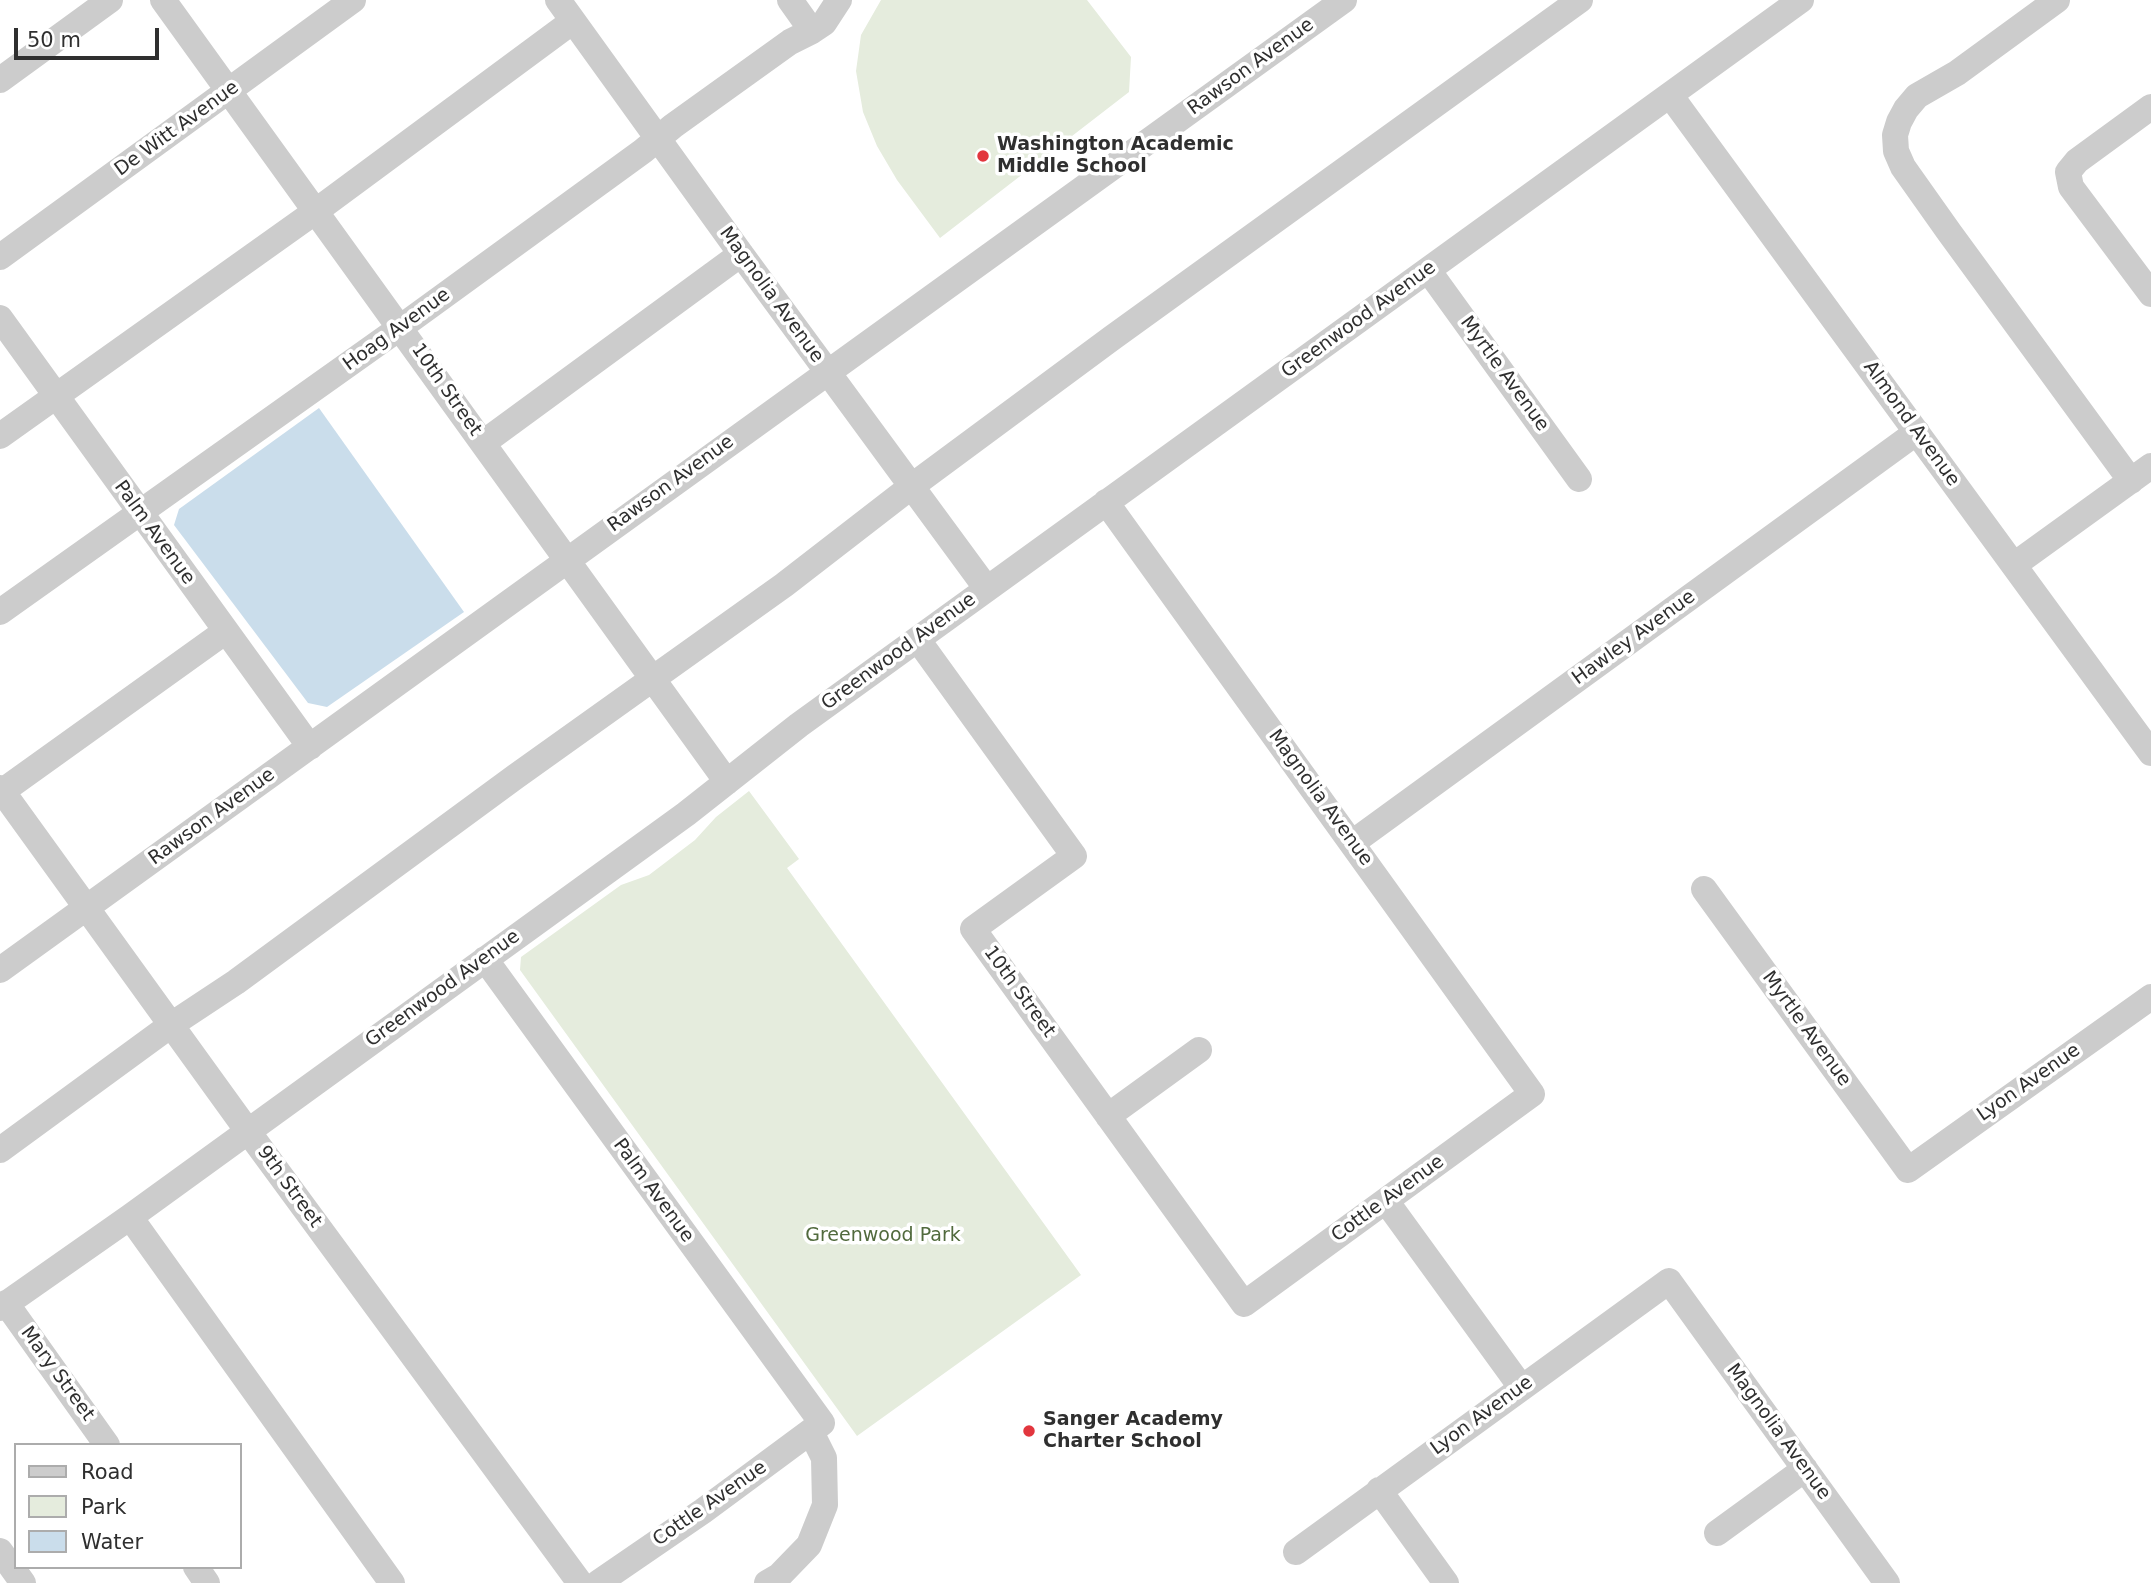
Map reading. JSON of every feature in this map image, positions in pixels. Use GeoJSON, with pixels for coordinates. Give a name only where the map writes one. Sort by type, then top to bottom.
{"type":"FeatureCollection","features":[{"type":"Feature","properties":{"kind":"street"},"geometry":{"type":"LineString","coordinates":[[0,80],[110,0]]}},
{"type":"Feature","properties":{"kind":"street","name":"10th Street"},"geometry":{"type":"LineString","coordinates":[[163,0],[727,782]]}},
{"type":"Feature","properties":{"kind":"street","name":"De Witt Avenue"},"geometry":{"type":"LineString","coordinates":[[0,257],[354,0]]}},
{"type":"Feature","properties":{"kind":"street"},"geometry":{"type":"LineString","coordinates":[[790,0],[801,37]]}},
{"type":"Feature","properties":{"kind":"street","name":"Hoag Avenue"},"geometry":{"type":"LineString","coordinates":[[0,612],[401,327],[658,138],[824,23],[839,0]]}},
{"type":"Feature","properties":{"kind":"street","name":"Rawson Avenue"},"geometry":{"type":"LineString","coordinates":[[0,970],[1344,0]]}},
{"type":"Feature","properties":{"kind":"street"},"geometry":{"type":"LineString","coordinates":[[0,1150],[784,585],[1112,338],[1580,0]]}},
{"type":"Feature","properties":{"kind":"street","name":"Greenwood Avenue"},"geometry":{"type":"LineString","coordinates":[[3,1306],[130,1217],[727,782],[799,725],[1801,0]]}},
{"type":"Feature","properties":{"kind":"street"},"geometry":{"type":"LineString","coordinates":[[2014,565],[2141,474],[1949,232],[1903,167],[1896,151],[1895,135],[1906,109],[1917,96],[1957,73],[2057,0]]}},
{"type":"Feature","properties":{"kind":"street"},"geometry":{"type":"LineString","coordinates":[[0,436],[316,211],[566,11]]}},
{"type":"Feature","properties":{"kind":"street","name":"Magnolia Avenue"},"geometry":{"type":"LineString","coordinates":[[566,11],[987,589]]}},
{"type":"Feature","properties":{"kind":"street","name":"Almond Avenue"},"geometry":{"type":"LineString","coordinates":[[1670,95],[2151,753]]}},
{"type":"Feature","properties":{"kind":"street"},"geometry":{"type":"LineString","coordinates":[[2150,292],[2071,187],[2068,172],[2077,161],[2151,107]]}},
{"type":"Feature","properties":{"kind":"street"},"geometry":{"type":"LineString","coordinates":[[483,443],[741,254]]}},
{"type":"Feature","properties":{"kind":"street","name":"Myrtle Avenue"},"geometry":{"type":"LineString","coordinates":[[1428,270],[1579,479]]}},
{"type":"Feature","properties":{"kind":"street","name":"Palm Avenue"},"geometry":{"type":"LineString","coordinates":[[0,318],[310,747]]}},
{"type":"Feature","properties":{"kind":"street","name":"Hawley Avenue"},"geometry":{"type":"LineString","coordinates":[[1352,843],[1917,432]]}},
{"type":"Feature","properties":{"kind":"street","name":"Magnolia Avenue"},"geometry":{"type":"LineString","coordinates":[[1107,502],[1532,1094]]}},
{"type":"Feature","properties":{"kind":"street"},"geometry":{"type":"LineString","coordinates":[[1,791],[226,631]]}},
{"type":"Feature","properties":{"kind":"street","name":"10th Street"},"geometry":{"type":"LineString","coordinates":[[918,640],[1074,856],[973,929],[1244,1304]]}},
{"type":"Feature","properties":{"kind":"street","name":"9th Street"},"geometry":{"type":"LineString","coordinates":[[1,791],[580,1583]]}},
{"type":"Feature","properties":{"kind":"street","name":"Myrtle Avenue"},"geometry":{"type":"LineString","coordinates":[[1704,889],[1908,1170]]}},
{"type":"Feature","properties":{"kind":"street","name":"Palm Avenue"},"geometry":{"type":"LineString","coordinates":[[485,959],[817,1427],[824,1458],[825,1506],[809,1545],[779,1576],[767,1583]]}},
{"type":"Feature","properties":{"kind":"street","name":"Lyon Avenue"},"geometry":{"type":"LineString","coordinates":[[1908,1170],[2151,997]]}},
{"type":"Feature","properties":{"kind":"street"},"geometry":{"type":"LineString","coordinates":[[1108,1116],[1199,1050]]}},
{"type":"Feature","properties":{"kind":"street","name":"Cottle Avenue"},"geometry":{"type":"LineString","coordinates":[[1244,1304],[1532,1094]]}},
{"type":"Feature","properties":{"kind":"street"},"geometry":{"type":"LineString","coordinates":[[1386,1201],[1521,1387]]}},
{"type":"Feature","properties":{"kind":"street"},"geometry":{"type":"LineString","coordinates":[[130,1217],[392,1583]]}},
{"type":"Feature","properties":{"kind":"street","name":"Magnolia Avenue"},"geometry":{"type":"LineString","coordinates":[[1669,1281],[1887,1583]]}},
{"type":"Feature","properties":{"kind":"street","name":"Lyon Avenue"},"geometry":{"type":"LineString","coordinates":[[1296,1552],[1669,1281]]}},
{"type":"Feature","properties":{"kind":"street","name":"Mary Street"},"geometry":{"type":"LineString","coordinates":[[3,1306],[106,1443]]}},
{"type":"Feature","properties":{"kind":"street","name":"Cottle Avenue"},"geometry":{"type":"LineString","coordinates":[[616,1579],[817,1427]]}},
{"type":"Feature","properties":{"kind":"street"},"geometry":{"type":"LineString","coordinates":[[1717,1533],[1805,1469]]}},
{"type":"Feature","properties":{"kind":"street"},"geometry":{"type":"LineString","coordinates":[[1379,1490],[1446,1583]]}},
{"type":"Feature","properties":{"kind":"street"},"geometry":{"type":"LineString","coordinates":[[0,1551],[23,1583]]}},
{"type":"Feature","properties":{"kind":"green space","name":"Washington Academic Middle School"},"geometry":{"type":"Polygon","coordinates":[[[881,0],[1087,0],[1131,57],[1129,92],[940,238],[897,180],[877,146],[863,112],[856,71],[861,35],[881,0]]]}},
{"type":"Feature","properties":{"kind":"green space","name":"Greenwood Park"},"geometry":{"type":"Polygon","coordinates":[[[749,791],[799,859],[787,868],[1081,1275],[857,1436],[520,970],[521,957],[621,885],[649,875],[695,840],[716,817],[749,791]]]}},
{"type":"Feature","properties":{"kind":"water"},"geometry":{"type":"Polygon","coordinates":[[[319,408],[464,612],[327,707],[308,703],[174,525],[179,509],[319,408]]]}},
{"type":"Feature","properties":{"kind":"place","name":"Washington Academic Middle School"},"geometry":{"type":"Point","coordinates":[983,156]}},
{"type":"Feature","properties":{"kind":"place","name":"Sanger Academy Charter School"},"geometry":{"type":"Point","coordinates":[1029,1431]}}]}
